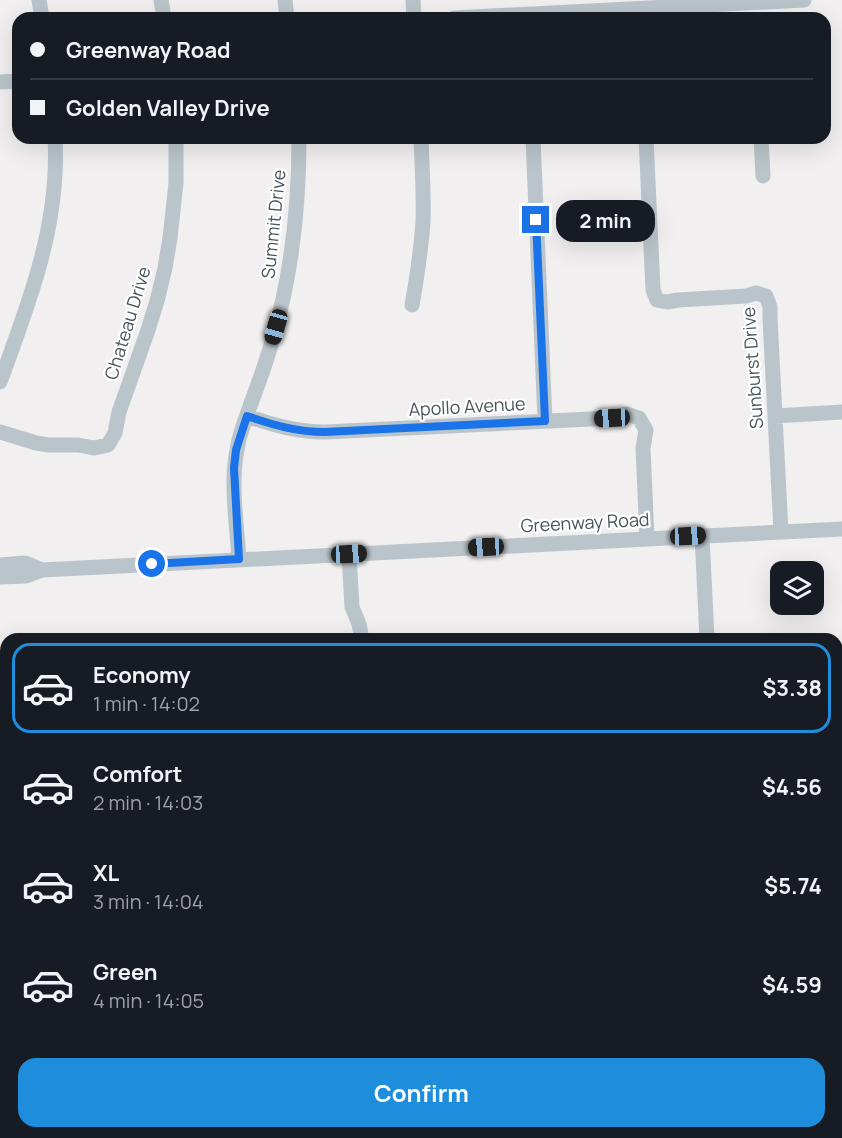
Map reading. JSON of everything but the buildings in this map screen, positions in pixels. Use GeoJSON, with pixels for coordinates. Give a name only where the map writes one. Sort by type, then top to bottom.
{"type":"FeatureCollection","features":[{"type":"Feature","properties":{"kind":"street"},"geometry":{"type":"LineString","coordinates":[[677,12],[754,10],[804,0]]}},
{"type":"Feature","properties":{"kind":"street"},"geometry":{"type":"LineString","coordinates":[[0,382],[33,292],[42,260],[52,201],[55,144]]}},
{"type":"Feature","properties":{"kind":"street","name":"Chateau Drive"},"geometry":{"type":"LineString","coordinates":[[0,432],[43,444],[94,448],[108,445],[115,433],[119,412],[160,290],[173,211],[176,144]]}},
{"type":"Feature","properties":{"kind":"street","name":"Summit Drive"},"geometry":{"type":"LineString","coordinates":[[239,559],[234,468],[236,450],[270,349],[288,278],[297,207],[299,144]]}},
{"type":"Feature","properties":{"kind":"street"},"geometry":{"type":"LineString","coordinates":[[412,305],[423,221],[421,144]]}},
{"type":"Feature","properties":{"kind":"street"},"geometry":{"type":"LineString","coordinates":[[533,144],[545,421]]}},
{"type":"Feature","properties":{"kind":"street","name":"Sunburst Drive"},"geometry":{"type":"LineString","coordinates":[[646,144],[652,290],[657,300],[667,302],[746,296],[756,293],[766,296],[770,307],[781,532]]}},
{"type":"Feature","properties":{"kind":"street"},"geometry":{"type":"LineString","coordinates":[[761,144],[763,176]]}},
{"type":"Feature","properties":{"kind":"street"},"geometry":{"type":"LineString","coordinates":[[775,416],[842,412]]}},
{"type":"Feature","properties":{"kind":"street","name":"Apollo Avenue"},"geometry":{"type":"LineString","coordinates":[[247,416],[295,430],[325,432],[612,418],[627,414],[639,418],[646,430],[643,448],[647,538]]}},
{"type":"Feature","properties":{"kind":"street","name":"Greenway Road"},"geometry":{"type":"LineString","coordinates":[[0,578],[26,576],[42,570],[842,529]]}},
{"type":"Feature","properties":{"kind":"street"},"geometry":{"type":"LineString","coordinates":[[702,536],[706,633]]}},
{"type":"Feature","properties":{"kind":"street"},"geometry":{"type":"LineString","coordinates":[[349,554],[352,607],[361,633]]}},
{"type":"Feature","properties":{"kind":"street","name":"Greenway Road"},"geometry":{"type":"LineString","coordinates":[[0,565],[26,563],[42,570]]}},
{"type":"Feature","properties":{"kind":"route"},"geometry":{"type":"LineString","coordinates":[[152,564],[239,559],[234,468],[236,450],[247,416],[278,426],[308,432],[545,421],[536,220]]}}]}
